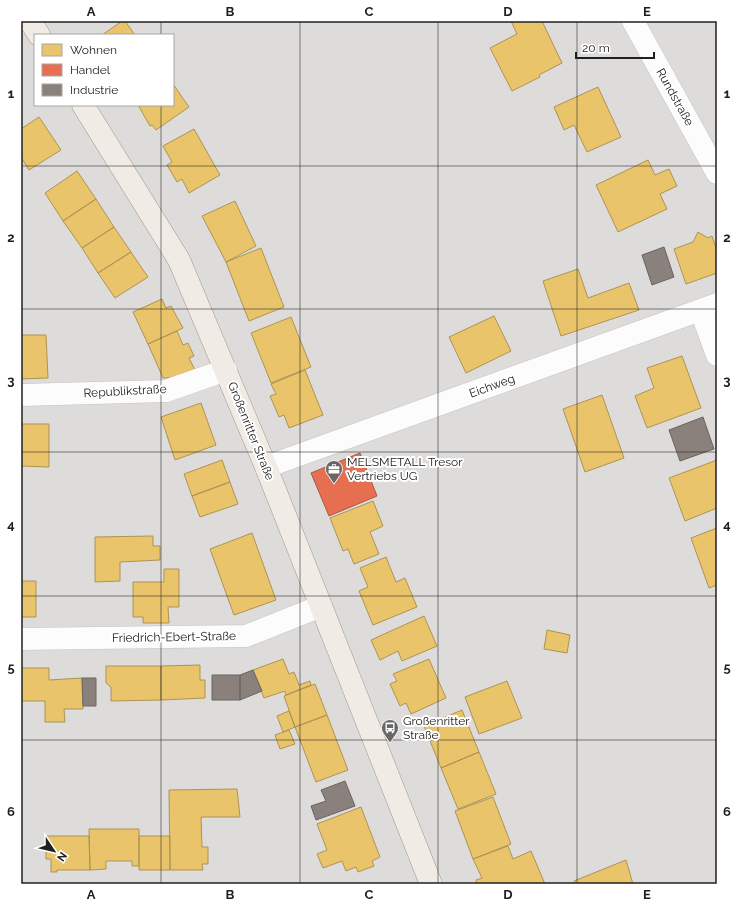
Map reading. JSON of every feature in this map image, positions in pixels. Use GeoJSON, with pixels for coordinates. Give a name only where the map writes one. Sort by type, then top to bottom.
{"type":"FeatureCollection","features":[{"type":"Feature","properties":{"kind":"main road"},"geometry":{"type":"LineString","coordinates":[[30,21],[38,34]]}},
{"type":"Feature","properties":{"kind":"main road","name":"Großenritter Straße"},"geometry":{"type":"LineString","coordinates":[[84,106],[179,260],[266,467],[431,884]]}},
{"type":"Feature","properties":{"kind":"street","name":"Rundstraße"},"geometry":{"type":"LineString","coordinates":[[633,21],[717,173]]}},
{"type":"Feature","properties":{"kind":"street"},"geometry":{"type":"LineString","coordinates":[[709,307],[717,355]]}},
{"type":"Feature","properties":{"kind":"street","name":"Eichweg"},"geometry":{"type":"LineString","coordinates":[[266,467],[709,307]]}},
{"type":"Feature","properties":{"kind":"street","name":"Republikstraße"},"geometry":{"type":"LineString","coordinates":[[21,395],[166,391],[226,370]]}},
{"type":"Feature","properties":{"kind":"street","name":"Friedrich-Ebert-Straße"},"geometry":{"type":"LineString","coordinates":[[21,640],[246,636],[321,606]]}},
{"type":"Feature","properties":{"kind":"shaded area"},"geometry":{"type":"Polygon","coordinates":[[[21,21],[717,21],[717,884],[21,884],[21,21]]]}},
{"type":"Feature","properties":{"kind":"building: Wohnen"},"geometry":{"type":"Polygon","coordinates":[[[122,21],[125,21],[134,34],[103,34],[122,21]]]}},
{"type":"Feature","properties":{"kind":"building: Wohnen"},"geometry":{"type":"Polygon","coordinates":[[[511,21],[542,21],[562,63],[539,75],[540,77],[512,91],[490,48],[517,34],[511,21]]]}},
{"type":"Feature","properties":{"kind":"building: Wohnen"},"geometry":{"type":"Polygon","coordinates":[[[174,85],[189,107],[156,130],[152,125],[150,126],[139,106],[174,106],[174,85]]]}},
{"type":"Feature","properties":{"kind":"building: Wohnen"},"geometry":{"type":"Polygon","coordinates":[[[598,87],[621,137],[587,152],[574,125],[564,130],[554,107],[598,87]]]}},
{"type":"Feature","properties":{"kind":"building: Wohnen"},"geometry":{"type":"Polygon","coordinates":[[[39,117],[61,150],[29,170],[21,157],[21,129],[39,117]]]}},
{"type":"Feature","properties":{"kind":"building: Wohnen"},"geometry":{"type":"Polygon","coordinates":[[[194,129],[220,175],[189,193],[182,179],[177,182],[167,165],[172,162],[163,146],[194,129]]]}},
{"type":"Feature","properties":{"kind":"building: Wohnen"},"geometry":{"type":"Polygon","coordinates":[[[648,160],[655,175],[669,169],[677,186],[660,194],[667,209],[618,232],[596,185],[648,160]]]}},
{"type":"Feature","properties":{"kind":"building: Wohnen"},"geometry":{"type":"Polygon","coordinates":[[[77,171],[96,199],[63,221],[45,193],[77,171]]]}},
{"type":"Feature","properties":{"kind":"building: Wohnen"},"geometry":{"type":"Polygon","coordinates":[[[96,199],[114,227],[82,248],[63,221],[96,199]]]}},
{"type":"Feature","properties":{"kind":"building: Wohnen"},"geometry":{"type":"Polygon","coordinates":[[[235,201],[256,246],[226,262],[202,216],[235,201]]]}},
{"type":"Feature","properties":{"kind":"building: Wohnen"},"geometry":{"type":"Polygon","coordinates":[[[114,227],[131,252],[98,273],[82,248],[114,227]]]}},
{"type":"Feature","properties":{"kind":"building: Wohnen"},"geometry":{"type":"Polygon","coordinates":[[[698,232],[708,238],[712,236],[717,251],[717,273],[686,284],[674,249],[693,242],[698,232]]]}},
{"type":"Feature","properties":{"kind":"building: Wohnen"},"geometry":{"type":"Polygon","coordinates":[[[261,248],[284,307],[249,321],[226,262],[261,248]]]}},
{"type":"Feature","properties":{"kind":"building: Wohnen"},"geometry":{"type":"Polygon","coordinates":[[[131,252],[148,277],[115,298],[98,273],[131,252]]]}},
{"type":"Feature","properties":{"kind":"building: Wohnen"},"geometry":{"type":"Polygon","coordinates":[[[578,269],[588,298],[629,283],[639,310],[561,336],[543,281],[578,269]]]}},
{"type":"Feature","properties":{"kind":"building: Wohnen"},"geometry":{"type":"Polygon","coordinates":[[[162,299],[166,308],[171,306],[183,328],[148,344],[133,312],[162,299]]]}},
{"type":"Feature","properties":{"kind":"building: Wohnen"},"geometry":{"type":"Polygon","coordinates":[[[494,316],[511,351],[466,373],[449,337],[494,316]]]}},
{"type":"Feature","properties":{"kind":"building: Wohnen"},"geometry":{"type":"Polygon","coordinates":[[[291,317],[311,367],[271,383],[251,333],[291,317]]]}},
{"type":"Feature","properties":{"kind":"building: Wohnen"},"geometry":{"type":"Polygon","coordinates":[[[177,331],[183,345],[188,343],[194,356],[189,358],[197,374],[189,377],[163,378],[148,344],[177,331]]]}},
{"type":"Feature","properties":{"kind":"building: Wohnen"},"geometry":{"type":"Polygon","coordinates":[[[21,335],[46,335],[48,378],[21,379],[21,335]]]}},
{"type":"Feature","properties":{"kind":"building: Wohnen"},"geometry":{"type":"Polygon","coordinates":[[[682,356],[701,408],[647,428],[635,396],[654,388],[647,368],[682,356]]]}},
{"type":"Feature","properties":{"kind":"building: Wohnen"},"geometry":{"type":"Polygon","coordinates":[[[305,370],[323,415],[289,428],[284,415],[279,417],[270,396],[276,394],[271,384],[305,370]]]}},
{"type":"Feature","properties":{"kind":"building: Wohnen"},"geometry":{"type":"Polygon","coordinates":[[[602,395],[624,458],[585,472],[563,409],[602,395]]]}},
{"type":"Feature","properties":{"kind":"building: Wohnen"},"geometry":{"type":"Polygon","coordinates":[[[201,403],[216,445],[175,460],[161,417],[201,403]]]}},
{"type":"Feature","properties":{"kind":"building: Wohnen"},"geometry":{"type":"Polygon","coordinates":[[[21,424],[49,424],[49,467],[21,466],[21,424]]]}},
{"type":"Feature","properties":{"kind":"building: Wohnen"},"geometry":{"type":"Polygon","coordinates":[[[222,460],[230,482],[192,496],[184,474],[222,460]]]}},
{"type":"Feature","properties":{"kind":"building: Wohnen"},"geometry":{"type":"Polygon","coordinates":[[[717,460],[717,508],[685,521],[669,478],[717,460]]]}},
{"type":"Feature","properties":{"kind":"building: Wohnen"},"geometry":{"type":"Polygon","coordinates":[[[230,482],[238,504],[200,517],[192,496],[230,482]]]}},
{"type":"Feature","properties":{"kind":"building: Wohnen"},"geometry":{"type":"Polygon","coordinates":[[[373,501],[383,526],[370,532],[379,554],[354,564],[348,549],[343,551],[330,518],[373,501]]]}},
{"type":"Feature","properties":{"kind":"building: Wohnen"},"geometry":{"type":"Polygon","coordinates":[[[717,528],[717,585],[709,588],[691,538],[717,528]]]}},
{"type":"Feature","properties":{"kind":"building: Wohnen"},"geometry":{"type":"Polygon","coordinates":[[[252,533],[276,600],[234,615],[210,549],[252,533]]]}},
{"type":"Feature","properties":{"kind":"building: Wohnen"},"geometry":{"type":"Polygon","coordinates":[[[153,536],[153,546],[160,546],[160,560],[120,562],[120,581],[95,582],[95,537],[153,536]]]}},
{"type":"Feature","properties":{"kind":"building: Wohnen"},"geometry":{"type":"Polygon","coordinates":[[[386,557],[396,582],[405,578],[417,607],[373,625],[359,591],[368,587],[360,568],[386,557]]]}},
{"type":"Feature","properties":{"kind":"building: Wohnen"},"geometry":{"type":"Polygon","coordinates":[[[164,569],[179,569],[179,607],[168,607],[169,623],[143,623],[143,617],[133,617],[133,582],[164,582],[164,569]]]}},
{"type":"Feature","properties":{"kind":"building: Wohnen"},"geometry":{"type":"Polygon","coordinates":[[[21,581],[36,581],[36,617],[21,617],[21,581]]]}},
{"type":"Feature","properties":{"kind":"building: Wohnen"},"geometry":{"type":"Polygon","coordinates":[[[424,616],[437,646],[402,661],[398,651],[380,660],[371,640],[424,616]]]}},
{"type":"Feature","properties":{"kind":"building: Wohnen"},"geometry":{"type":"Polygon","coordinates":[[[547,630],[570,635],[567,653],[544,649],[547,630]]]}},
{"type":"Feature","properties":{"kind":"building: Wohnen"},"geometry":{"type":"Polygon","coordinates":[[[283,659],[289,674],[294,672],[299,685],[310,681],[311,685],[286,695],[285,691],[264,698],[253,670],[283,659]]]}},
{"type":"Feature","properties":{"kind":"building: Wohnen"},"geometry":{"type":"Polygon","coordinates":[[[429,659],[446,698],[411,714],[406,703],[400,706],[390,684],[397,681],[393,674],[429,659]]]}},
{"type":"Feature","properties":{"kind":"building: Wohnen"},"geometry":{"type":"Polygon","coordinates":[[[200,665],[200,680],[205,680],[205,698],[161,700],[161,666],[200,665]]]}},
{"type":"Feature","properties":{"kind":"building: Wohnen"},"geometry":{"type":"Polygon","coordinates":[[[106,666],[161,666],[161,700],[111,701],[111,687],[106,683],[106,666]]]}},
{"type":"Feature","properties":{"kind":"building: Wohnen"},"geometry":{"type":"Polygon","coordinates":[[[21,668],[49,668],[49,680],[82,678],[83,709],[64,709],[65,722],[45,722],[45,701],[21,701],[21,668]]]}},
{"type":"Feature","properties":{"kind":"building: Wohnen"},"geometry":{"type":"Polygon","coordinates":[[[507,681],[522,718],[479,734],[465,697],[507,681]]]}},
{"type":"Feature","properties":{"kind":"building: Wohnen"},"geometry":{"type":"Polygon","coordinates":[[[315,684],[327,715],[295,727],[284,696],[315,684]]]}},
{"type":"Feature","properties":{"kind":"building: Wohnen"},"geometry":{"type":"Polygon","coordinates":[[[462,710],[479,752],[441,768],[424,726],[462,710]]]}},
{"type":"Feature","properties":{"kind":"building: Wohnen"},"geometry":{"type":"Polygon","coordinates":[[[289,711],[295,727],[283,732],[277,716],[289,711]]]}},
{"type":"Feature","properties":{"kind":"building: Wohnen"},"geometry":{"type":"Polygon","coordinates":[[[327,715],[348,770],[316,782],[295,727],[327,715]]]}},
{"type":"Feature","properties":{"kind":"building: Wohnen"},"geometry":{"type":"Polygon","coordinates":[[[289,730],[295,744],[280,749],[275,735],[289,730]]]}},
{"type":"Feature","properties":{"kind":"building: Wohnen"},"geometry":{"type":"Polygon","coordinates":[[[479,752],[496,794],[458,809],[441,768],[479,752]]]}},
{"type":"Feature","properties":{"kind":"building: Wohnen"},"geometry":{"type":"Polygon","coordinates":[[[237,789],[240,817],[201,817],[202,847],[208,847],[208,864],[202,864],[203,870],[170,870],[169,790],[237,789]]]}},
{"type":"Feature","properties":{"kind":"building: Wohnen"},"geometry":{"type":"Polygon","coordinates":[[[493,797],[511,844],[473,859],[455,811],[493,797]]]}},
{"type":"Feature","properties":{"kind":"building: Wohnen"},"geometry":{"type":"Polygon","coordinates":[[[361,807],[380,857],[372,861],[374,866],[358,872],[356,867],[346,871],[342,861],[323,868],[317,854],[327,850],[317,824],[361,807]]]}},
{"type":"Feature","properties":{"kind":"building: Wohnen"},"geometry":{"type":"Polygon","coordinates":[[[89,829],[139,829],[139,866],[132,866],[132,861],[106,861],[106,869],[90,870],[89,829]]]}},
{"type":"Feature","properties":{"kind":"building: Wohnen"},"geometry":{"type":"Polygon","coordinates":[[[46,836],[89,836],[90,870],[57,870],[57,872],[51,872],[51,859],[46,859],[46,836]]]}},
{"type":"Feature","properties":{"kind":"building: Wohnen"},"geometry":{"type":"Polygon","coordinates":[[[139,836],[170,836],[170,870],[139,870],[139,836]]]}},
{"type":"Feature","properties":{"kind":"building: Wohnen"},"geometry":{"type":"Polygon","coordinates":[[[508,846],[513,859],[531,851],[545,884],[477,884],[476,880],[482,878],[473,859],[508,846]]]}},
{"type":"Feature","properties":{"kind":"building: Wohnen"},"geometry":{"type":"Polygon","coordinates":[[[626,860],[633,884],[575,884],[574,881],[626,860]]]}},
{"type":"Feature","properties":{"kind":"building: Handel"},"geometry":{"type":"Polygon","coordinates":[[[360,453],[377,496],[329,516],[311,473],[360,453]]]}},
{"type":"Feature","properties":{"kind":"building: Industrie"},"geometry":{"type":"Polygon","coordinates":[[[664,247],[674,277],[652,285],[642,255],[664,247]]]}},
{"type":"Feature","properties":{"kind":"building: Industrie"},"geometry":{"type":"Polygon","coordinates":[[[703,417],[714,449],[680,461],[669,430],[703,417]]]}},
{"type":"Feature","properties":{"kind":"building: Industrie"},"geometry":{"type":"Polygon","coordinates":[[[253,670],[262,691],[240,700],[240,675],[253,670]]]}},
{"type":"Feature","properties":{"kind":"building: Industrie"},"geometry":{"type":"Polygon","coordinates":[[[212,675],[240,675],[240,700],[212,700],[212,675]]]}},
{"type":"Feature","properties":{"kind":"building: Industrie"},"geometry":{"type":"Polygon","coordinates":[[[82,678],[96,678],[96,706],[83,706],[82,678]]]}},
{"type":"Feature","properties":{"kind":"building: Industrie"},"geometry":{"type":"Polygon","coordinates":[[[345,781],[355,806],[316,820],[311,806],[326,801],[321,790],[345,781]]]}},
{"type":"Feature","properties":{"kind":"place","name":"MELSMETALL Tresor Vertriebs UG"},"geometry":{"type":"Point","coordinates":[334,484]}},
{"type":"Feature","properties":{"kind":"place","name":"Großenritter Straße"},"geometry":{"type":"Point","coordinates":[390,743]}}]}
